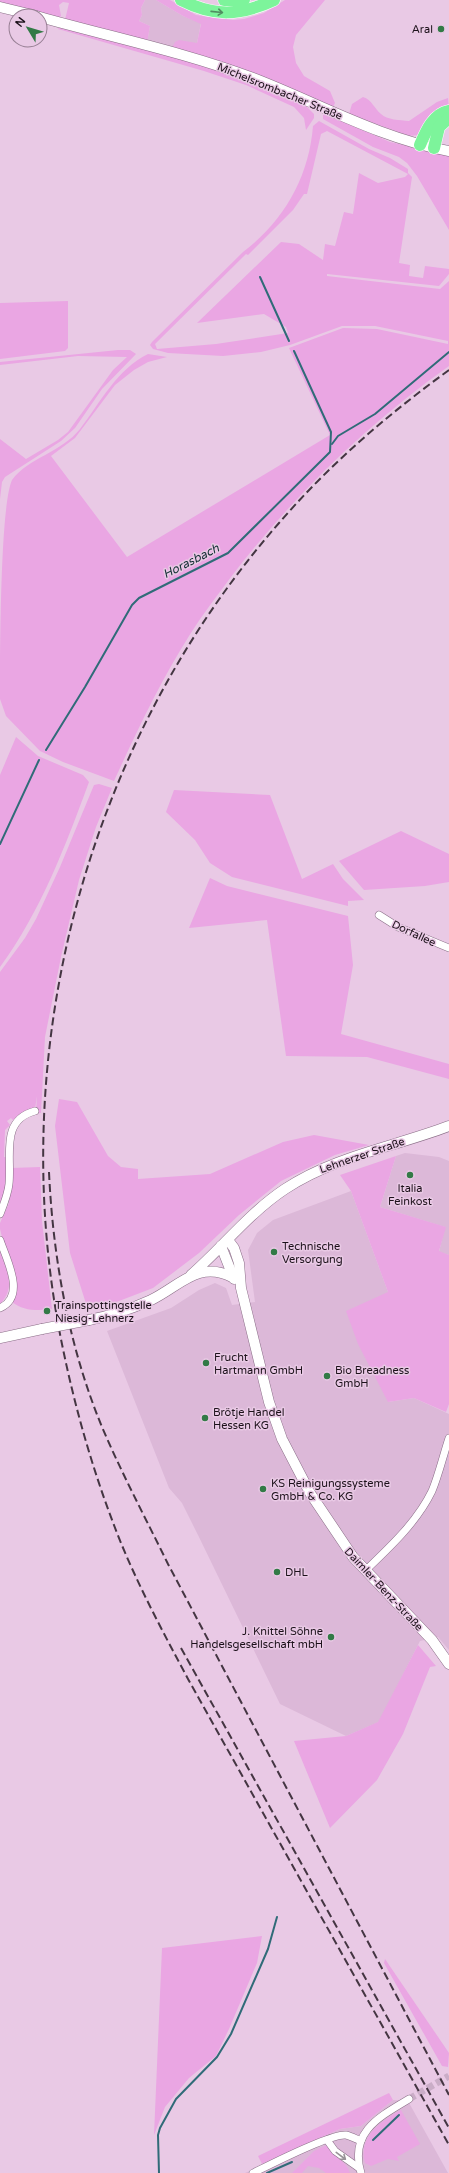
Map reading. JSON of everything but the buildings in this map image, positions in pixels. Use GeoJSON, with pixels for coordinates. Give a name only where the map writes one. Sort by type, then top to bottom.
{"type":"FeatureCollection","features":[{"type":"Feature","properties":{"kind":"highway"},"geometry":{"type":"LineString","coordinates":[[181,0],[197,8],[220,13],[246,11],[274,0]]}},
{"type":"Feature","properties":{"kind":"highway"},"geometry":{"type":"LineString","coordinates":[[224,0],[244,0]]}},
{"type":"Feature","properties":{"kind":"highway"},"geometry":{"type":"LineString","coordinates":[[420,145],[431,123],[439,114],[449,111]]}},
{"type":"Feature","properties":{"kind":"highway"},"geometry":{"type":"LineString","coordinates":[[434,148],[440,127],[449,118]]}},
{"type":"Feature","properties":{"kind":"main road","name":"Michelsrombacher Straße"},"geometry":{"type":"LineString","coordinates":[[48,19],[216,65],[254,78],[366,126],[420,145],[449,151]]}},
{"type":"Feature","properties":{"kind":"main road","name":"Lehnerzer Straße"},"geometry":{"type":"LineString","coordinates":[[191,1275],[269,1201],[320,1169],[338,1161],[449,1126]]}},
{"type":"Feature","properties":{"kind":"main road","name":"Daimler-Benz-Straße"},"geometry":{"type":"LineString","coordinates":[[225,1243],[232,1277],[240,1288]]}},
{"type":"Feature","properties":{"kind":"main road","name":"Daimler-Benz-Straße"},"geometry":{"type":"LineString","coordinates":[[225,1243],[234,1248],[239,1263],[240,1288],[270,1402],[282,1439],[324,1516],[339,1540],[432,1640],[449,1664]]}},
{"type":"Feature","properties":{"kind":"main road"},"geometry":{"type":"LineString","coordinates":[[0,1338],[89,1320],[134,1307],[166,1291],[191,1275],[218,1271],[232,1277]]}},
{"type":"Feature","properties":{"kind":"street","name":"Dorfallee"},"geometry":{"type":"LineString","coordinates":[[379,915],[398,927],[449,948]]}},
{"type":"Feature","properties":{"kind":"street"},"geometry":{"type":"LineString","coordinates":[[0,1214],[9,1184],[9,1143],[13,1124],[25,1114],[35,1111]]}},
{"type":"Feature","properties":{"kind":"street"},"geometry":{"type":"LineString","coordinates":[[0,1240],[14,1278],[11,1296],[7,1304],[0,1308]]}},
{"type":"Feature","properties":{"kind":"street"},"geometry":{"type":"LineString","coordinates":[[366,1570],[404,1531],[421,1509],[432,1491],[449,1438]]}},
{"type":"Feature","properties":{"kind":"street"},"geometry":{"type":"LineString","coordinates":[[360,2170],[358,2154],[361,2141],[368,2128],[375,2120],[409,2099]]}},
{"type":"Feature","properties":{"kind":"street"},"geometry":{"type":"LineString","coordinates":[[253,2173],[289,2155],[310,2148],[335,2136],[346,2135],[361,2141]]}},
{"type":"Feature","properties":{"kind":"street"},"geometry":{"type":"LineString","coordinates":[[326,2140],[335,2151],[360,2170]]}},
{"type":"Feature","properties":{"kind":"shaded area"},"geometry":{"type":"Polygon","coordinates":[[[0,0],[145,0],[141,8],[142,15],[139,21],[150,26],[147,43],[65,20],[69,3],[63,2],[59,5],[61,16],[59,18],[48,15],[48,8],[17,8],[0,4],[0,0]]]}},
{"type":"Feature","properties":{"kind":"shaded area"},"geometry":{"type":"Polygon","coordinates":[[[145,0],[156,0],[183,16],[201,23],[197,43],[172,48],[147,43],[150,26],[139,21],[142,15],[141,8],[145,0]]]}},
{"type":"Feature","properties":{"kind":"shaded area"},"geometry":{"type":"Polygon","coordinates":[[[156,0],[170,0],[196,15],[233,20],[244,19],[264,13],[285,0],[325,0],[296,35],[293,47],[296,63],[304,76],[330,91],[335,103],[333,107],[172,48],[175,42],[179,40],[197,43],[201,24],[183,16],[156,0]]]}},
{"type":"Feature","properties":{"kind":"shaded area"},"geometry":{"type":"Polygon","coordinates":[[[60,26],[186,60],[248,81],[307,107],[314,114],[314,118],[306,130],[304,118],[294,107],[246,85],[204,71],[58,29],[60,26]]]}},
{"type":"Feature","properties":{"kind":"shaded area"},"geometry":{"type":"Polygon","coordinates":[[[363,97],[369,100],[379,112],[390,119],[409,121],[437,102],[448,98],[449,108],[418,135],[409,136],[349,114],[352,104],[363,97]]]}},
{"type":"Feature","properties":{"kind":"shaded area"},"geometry":{"type":"Polygon","coordinates":[[[323,115],[328,115],[390,142],[449,155],[449,230],[417,176],[407,163],[399,157],[373,147],[323,119],[323,115]]]}},
{"type":"Feature","properties":{"kind":"shaded area"},"geometry":{"type":"Polygon","coordinates":[[[319,121],[408,169],[408,173],[412,177],[399,263],[410,265],[409,276],[423,278],[425,266],[449,269],[449,274],[439,286],[327,274],[327,276],[440,289],[449,281],[449,366],[389,412],[332,463],[305,490],[255,547],[204,613],[178,653],[149,707],[114,781],[63,762],[40,751],[6,716],[0,699],[3,550],[8,495],[12,480],[27,466],[73,437],[118,377],[137,360],[148,354],[167,357],[148,362],[134,370],[115,385],[75,438],[51,456],[127,557],[330,435],[289,348],[343,328],[377,329],[448,344],[448,341],[375,326],[342,326],[290,345],[261,352],[223,356],[168,353],[153,349],[150,345],[243,252],[258,240],[282,212],[300,180],[311,145],[313,126],[319,121]],[[327,131],[321,134],[307,194],[304,194],[293,210],[155,344],[157,349],[216,344],[288,333],[286,327],[264,314],[197,323],[281,242],[299,244],[323,260],[325,244],[335,246],[344,212],[353,214],[359,173],[378,183],[405,177],[408,174],[327,131]]]}},
{"type":"Feature","properties":{"kind":"shaded area"},"geometry":{"type":"Polygon","coordinates":[[[68,301],[68,348],[65,351],[0,359],[0,303],[68,301]]]}},
{"type":"Feature","properties":{"kind":"shaded area"},"geometry":{"type":"Polygon","coordinates":[[[130,350],[136,354],[102,389],[75,428],[61,441],[5,477],[2,482],[0,499],[0,439],[26,459],[58,440],[68,432],[113,370],[127,357],[78,356],[0,365],[0,362],[130,350]]]}},
{"type":"Feature","properties":{"kind":"shaded area"},"geometry":{"type":"Polygon","coordinates":[[[16,737],[38,756],[83,775],[89,782],[71,830],[40,901],[15,946],[0,967],[0,775],[16,737]]]}},
{"type":"Feature","properties":{"kind":"shaded area"},"geometry":{"type":"Polygon","coordinates":[[[99,784],[112,788],[96,827],[79,880],[61,957],[45,1037],[41,1113],[36,1113],[37,1096],[35,1109],[13,1120],[11,1118],[7,1121],[10,1125],[5,1130],[4,1157],[8,1157],[6,1186],[0,1211],[0,972],[25,938],[36,919],[60,867],[94,785],[99,784]]]}},
{"type":"Feature","properties":{"kind":"shaded area"},"geometry":{"type":"Polygon","coordinates":[[[174,790],[270,795],[302,879],[333,864],[343,879],[364,900],[348,901],[348,906],[232,877],[210,863],[195,840],[166,812],[174,790]]]}},
{"type":"Feature","properties":{"kind":"shaded area"},"geometry":{"type":"Polygon","coordinates":[[[401,831],[449,854],[449,882],[425,886],[364,890],[339,861],[401,831]]]}},
{"type":"Feature","properties":{"kind":"shaded area"},"geometry":{"type":"Polygon","coordinates":[[[210,878],[227,886],[348,916],[353,965],[341,1034],[449,1064],[449,1079],[367,1057],[286,1056],[267,920],[189,928],[210,878]]]}},
{"type":"Feature","properties":{"kind":"shaded area"},"geometry":{"type":"Polygon","coordinates":[[[59,1099],[77,1102],[108,1156],[121,1167],[138,1169],[138,1179],[210,1174],[283,1142],[314,1135],[369,1145],[335,1155],[281,1181],[239,1215],[199,1253],[153,1288],[106,1306],[88,1310],[70,1253],[55,1126],[59,1099]]]}},
{"type":"Feature","properties":{"kind":"shaded area"},"geometry":{"type":"Polygon","coordinates":[[[405,1153],[439,1157],[449,1161],[449,1255],[439,1252],[445,1227],[380,1207],[396,1156],[405,1153]]]}},
{"type":"Feature","properties":{"kind":"shaded area"},"geometry":{"type":"Polygon","coordinates":[[[396,1156],[380,1207],[446,1227],[439,1251],[449,1255],[449,1404],[446,1412],[414,1398],[388,1402],[358,1344],[346,1311],[388,1292],[351,1191],[340,1175],[396,1156]]]}},
{"type":"Feature","properties":{"kind":"shaded area"},"geometry":{"type":"Polygon","coordinates":[[[40,1167],[42,1221],[52,1309],[36,1310],[26,1309],[12,1302],[15,1290],[0,1229],[0,1223],[9,1203],[11,1168],[40,1167]]]}},
{"type":"Feature","properties":{"kind":"shaded area"},"geometry":{"type":"Polygon","coordinates":[[[351,1191],[388,1292],[388,1402],[414,1398],[449,1414],[449,1650],[438,1637],[420,1641],[379,1722],[346,1736],[280,1704],[182,1503],[169,1488],[107,1331],[171,1308],[199,1290],[215,1283],[226,1288],[232,1305],[255,1302],[248,1250],[257,1233],[273,1220],[351,1191]]]}},
{"type":"Feature","properties":{"kind":"shaded area"},"geometry":{"type":"Polygon","coordinates":[[[0,1250],[9,1278],[9,1284],[5,1298],[0,1304],[0,1250]]]}},
{"type":"Feature","properties":{"kind":"shaded area"},"geometry":{"type":"Polygon","coordinates":[[[418,1645],[436,1666],[430,1667],[403,1734],[377,1780],[330,1828],[294,1741],[346,1736],[378,1722],[418,1645]]]}},
{"type":"Feature","properties":{"kind":"shaded area"},"geometry":{"type":"Polygon","coordinates":[[[262,1936],[257,1963],[216,2056],[189,2078],[165,2107],[154,2135],[162,1948],[262,1936]]]}},
{"type":"Feature","properties":{"kind":"shaded area"},"geometry":{"type":"Polygon","coordinates":[[[385,1959],[449,2053],[448,2067],[442,2066],[384,1963],[385,1959]]]}},
{"type":"Feature","properties":{"kind":"shaded area"},"geometry":{"type":"Polygon","coordinates":[[[389,2093],[393,2100],[361,2126],[340,2129],[262,2164],[258,2156],[389,2093]]]}},
{"type":"Feature","properties":{"kind":"shaded area"},"geometry":{"type":"Polygon","coordinates":[[[393,2100],[408,2101],[448,2173],[245,2173],[340,2129],[361,2126],[393,2100]]]}},
{"type":"Feature","properties":{"kind":"shaded area"},"geometry":{"type":"Polygon","coordinates":[[[401,2110],[420,2144],[397,2157],[399,2161],[388,2159],[371,2166],[365,2163],[364,2153],[368,2137],[379,2124],[401,2110]]]}},
{"type":"Feature","properties":{"kind":"shaded area"},"geometry":{"type":"Polygon","coordinates":[[[327,2145],[332,2153],[345,2165],[350,2173],[326,2173],[319,2168],[308,2166],[302,2173],[292,2173],[314,2151],[327,2145]]]}},
{"type":"Feature","properties":{"kind":"waterway","name":"Horasbach"},"geometry":{"type":"LineString","coordinates":[[260,277],[289,341]]}},
{"type":"Feature","properties":{"kind":"waterway","name":"Horasbach"},"geometry":{"type":"LineString","coordinates":[[46,750],[85,687],[132,605],[139,598],[228,553],[330,452],[331,432],[294,351]]}},
{"type":"Feature","properties":{"kind":"waterway"},"geometry":{"type":"LineString","coordinates":[[332,444],[338,436],[375,414],[449,352]]}},
{"type":"Feature","properties":{"kind":"waterway","name":"Horasbach"},"geometry":{"type":"LineString","coordinates":[[0,844],[39,760]]}},
{"type":"Feature","properties":{"kind":"waterway"},"geometry":{"type":"LineString","coordinates":[[159,2173],[158,2135],[160,2128],[176,2099],[217,2057],[231,2034],[268,1949],[277,1917]]}},
{"type":"Feature","properties":{"kind":"waterway"},"geometry":{"type":"LineString","coordinates":[[373,2140],[399,2115]]}},
{"type":"Feature","properties":{"kind":"waterway"},"geometry":{"type":"LineString","coordinates":[[267,2173],[292,2162]]}},
{"type":"Feature","properties":{"kind":"tunnel"},"geometry":{"type":"LineString","coordinates":[[409,2099],[449,2076]]}},
{"type":"Feature","properties":{"kind":"railway"},"geometry":{"type":"LineString","coordinates":[[449,370],[381,423],[338,461],[279,523],[211,611],[154,705],[109,806],[75,911],[53,1019],[44,1129],[47,1239],[63,1349],[86,1442],[117,1533],[142,1589],[188,1679],[449,2145]]}},
{"type":"Feature","properties":{"kind":"railway"},"geometry":{"type":"LineString","coordinates":[[49,1172],[54,1237],[65,1302],[80,1366],[102,1427],[168,1564],[449,2095]]}},
{"type":"Feature","properties":{"kind":"railway"},"geometry":{"type":"LineString","coordinates":[[181,1648],[449,2128]]}},
{"type":"Feature","properties":{"kind":"place","name":"Aral"},"geometry":{"type":"Point","coordinates":[441,29]}},
{"type":"Feature","properties":{"kind":"place","name":"Italia Feinkost"},"geometry":{"type":"Point","coordinates":[410,1175]}},
{"type":"Feature","properties":{"kind":"place","name":"Technische Versorgung"},"geometry":{"type":"Point","coordinates":[274,1252]}},
{"type":"Feature","properties":{"kind":"place","name":"Trainspottingstelle Niesig-Lehnerz"},"geometry":{"type":"Point","coordinates":[47,1311]}},
{"type":"Feature","properties":{"kind":"place","name":"Frucht Hartmann GmbH"},"geometry":{"type":"Point","coordinates":[206,1363]}},
{"type":"Feature","properties":{"kind":"place","name":"Bio Breadness GmbH"},"geometry":{"type":"Point","coordinates":[327,1376]}},
{"type":"Feature","properties":{"kind":"place","name":"Brötje Handel Hessen KG"},"geometry":{"type":"Point","coordinates":[205,1418]}},
{"type":"Feature","properties":{"kind":"place","name":"KS Reinigungssysteme GmbH & Co. KG"},"geometry":{"type":"Point","coordinates":[263,1489]}},
{"type":"Feature","properties":{"kind":"place","name":"DHL"},"geometry":{"type":"Point","coordinates":[277,1572]}},
{"type":"Feature","properties":{"kind":"place","name":"J. Knittel Söhne Handelsgesellschaft mbH"},"geometry":{"type":"Point","coordinates":[331,1637]}}]}
